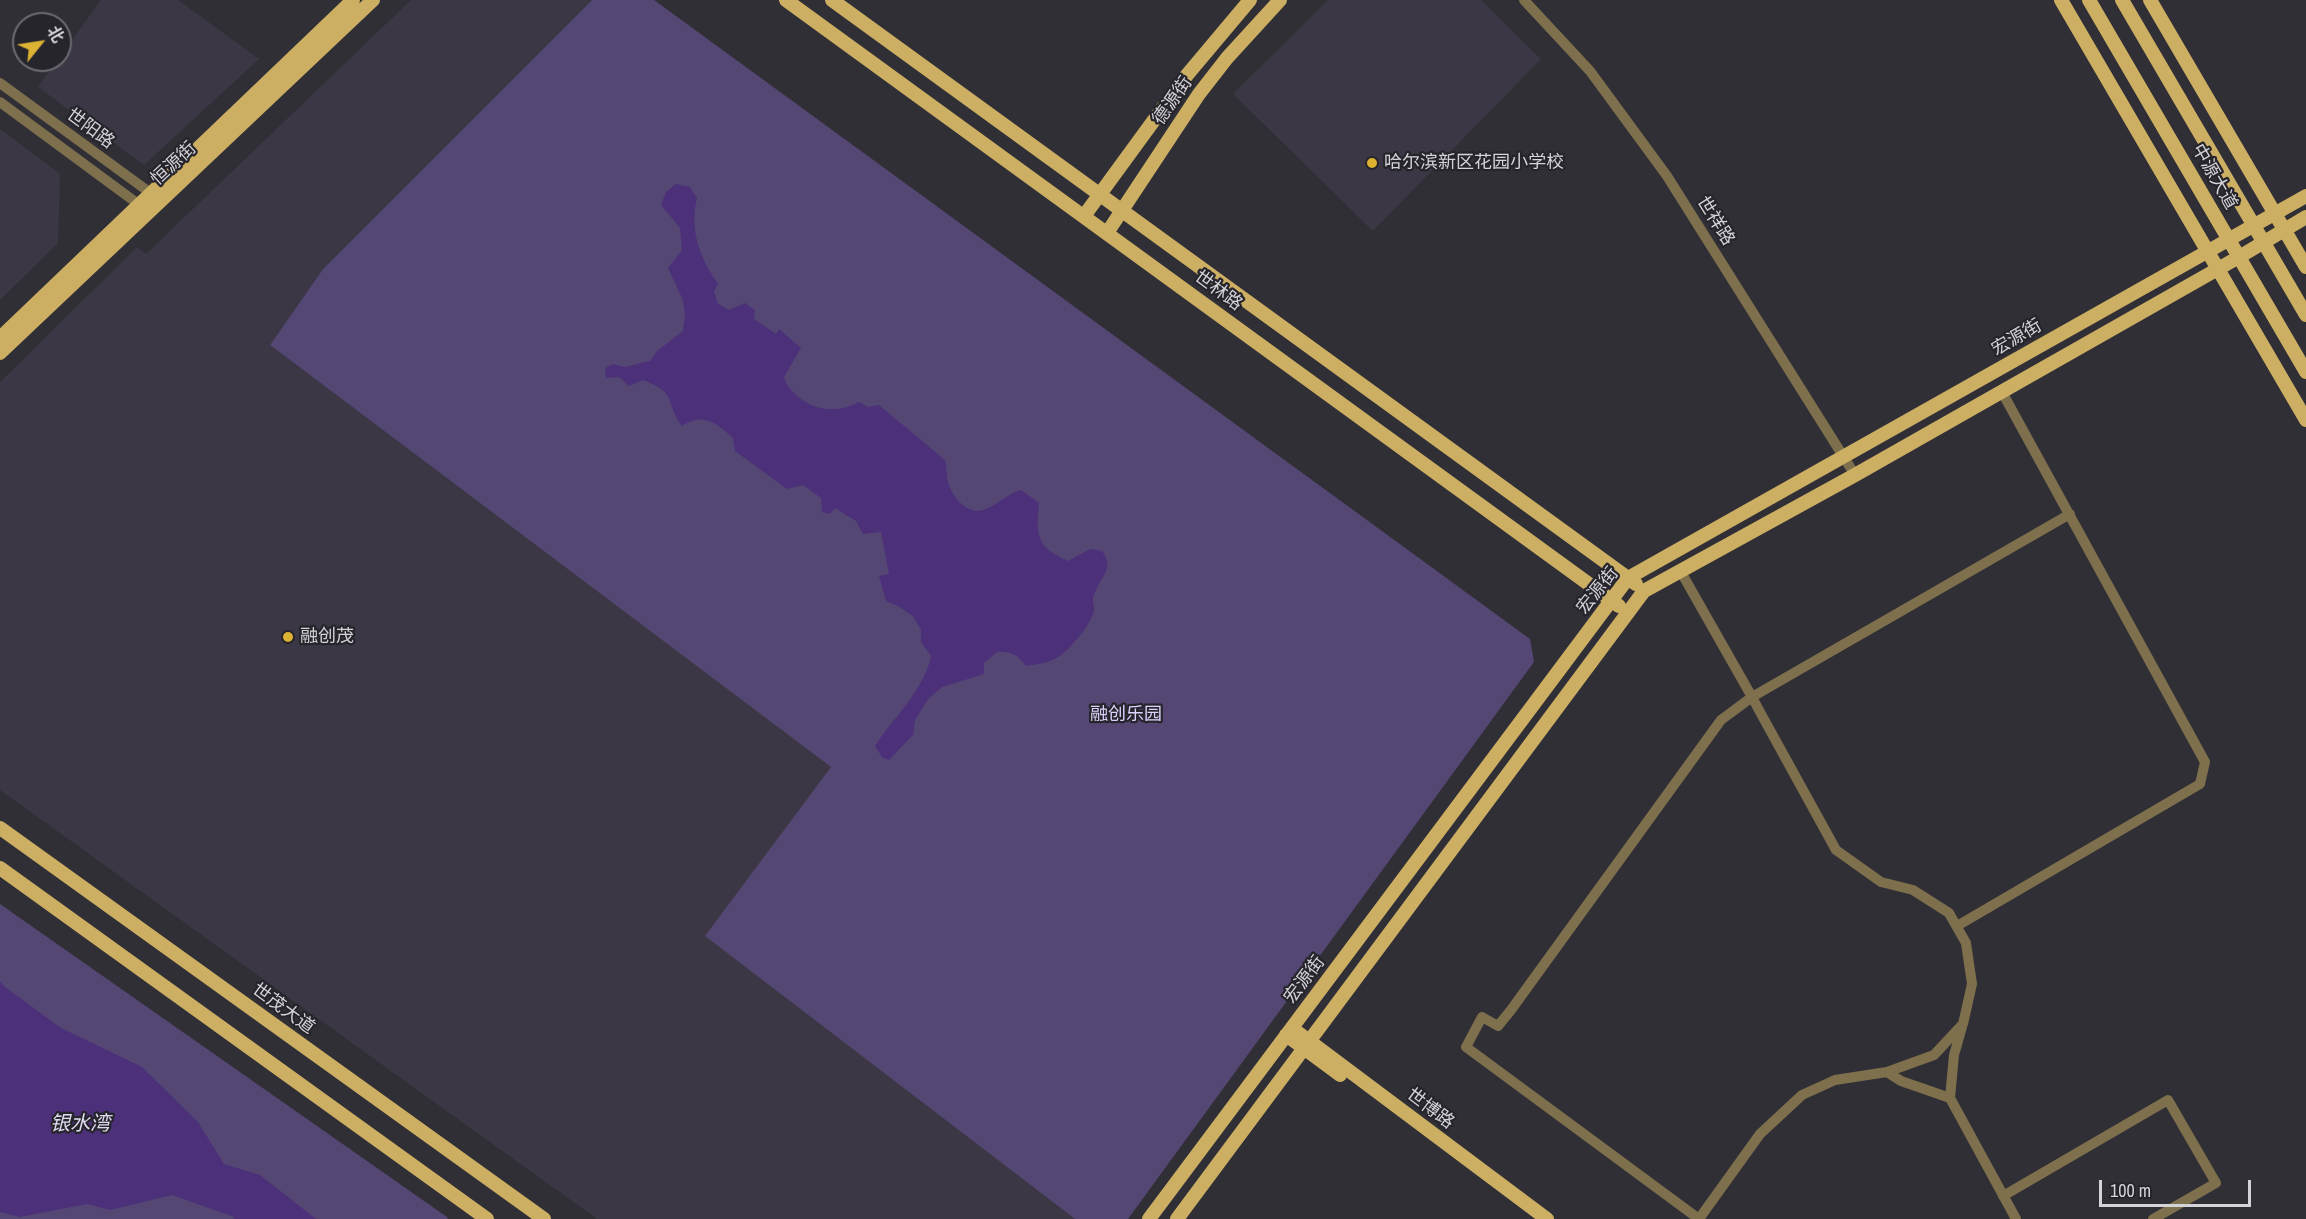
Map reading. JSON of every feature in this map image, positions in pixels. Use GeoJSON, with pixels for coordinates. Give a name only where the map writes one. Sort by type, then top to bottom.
{"type":"FeatureCollection","features":[{"type":"Feature","properties":{"kind":"main road","name":"恒源街"},"geometry":{"type":"LineString","coordinates":[[156,197],[353,0]]}},
{"type":"Feature","properties":{"kind":"main road","name":"恒源街"},"geometry":{"type":"LineString","coordinates":[[0,338],[373,0]]}},
{"type":"Feature","properties":{"kind":"main road","name":"世林路"},"geometry":{"type":"LineString","coordinates":[[786,0],[1628,612]]}},
{"type":"Feature","properties":{"kind":"main road","name":"世林路"},"geometry":{"type":"LineString","coordinates":[[832,0],[1644,591]]}},
{"type":"Feature","properties":{"kind":"main road","name":"德源街"},"geometry":{"type":"LineString","coordinates":[[1084,216],[1187,75],[1250,0]]}},
{"type":"Feature","properties":{"kind":"main road","name":"德源街"},"geometry":{"type":"LineString","coordinates":[[1107,233],[1199,94],[1227,58],[1280,0]]}},
{"type":"Feature","properties":{"kind":"main road"},"geometry":{"type":"LineString","coordinates":[[2061,0],[2306,420]]}},
{"type":"Feature","properties":{"kind":"main road","name":"中源大道"},"geometry":{"type":"LineString","coordinates":[[2089,0],[2306,372]]}},
{"type":"Feature","properties":{"kind":"main road","name":"中源大道"},"geometry":{"type":"LineString","coordinates":[[2122,0],[2306,315]]}},
{"type":"Feature","properties":{"kind":"main road"},"geometry":{"type":"LineString","coordinates":[[2150,0],[2306,267]]}},
{"type":"Feature","properties":{"kind":"main road","name":"宏源街"},"geometry":{"type":"LineString","coordinates":[[1149,1219],[1628,578],[2306,196]]}},
{"type":"Feature","properties":{"kind":"main road","name":"恒源街"},"geometry":{"type":"LineString","coordinates":[[0,353],[144,208]]}},
{"type":"Feature","properties":{"kind":"main road","name":"宏源街"},"geometry":{"type":"LineString","coordinates":[[1177,1219],[1644,591],[1855,476],[2306,217]]}},
{"type":"Feature","properties":{"kind":"main road","name":"世茂大道"},"geometry":{"type":"LineString","coordinates":[[0,828],[538,1217]]}},
{"type":"Feature","properties":{"kind":"main road"},"geometry":{"type":"LineString","coordinates":[[0,868],[487,1219]]}},
{"type":"Feature","properties":{"kind":"main road","name":"世博路"},"geometry":{"type":"LineString","coordinates":[[1289,1032],[1547,1219]]}},
{"type":"Feature","properties":{"kind":"main road","name":"世博路"},"geometry":{"type":"LineString","coordinates":[[1307,1045],[1534,1219]]}},
{"type":"Feature","properties":{"kind":"street","name":"世祥路"},"geometry":{"type":"LineString","coordinates":[[1524,0],[1590,71],[1667,176],[1855,476]]}},
{"type":"Feature","properties":{"kind":"street","name":"世阳路"},"geometry":{"type":"LineString","coordinates":[[0,84],[156,197]]}},
{"type":"Feature","properties":{"kind":"street","name":"世阳路"},"geometry":{"type":"LineString","coordinates":[[0,102],[144,208]]}},
{"type":"Feature","properties":{"kind":"street"},"geometry":{"type":"LineString","coordinates":[[1958,926],[2200,784],[2205,762],[2002,392]]}},
{"type":"Feature","properties":{"kind":"street"},"geometry":{"type":"LineString","coordinates":[[1963,1024],[1934,1055],[1887,1072],[1834,1080],[1803,1095],[1760,1134],[1699,1219],[1466,1047],[1482,1017],[1498,1026],[1721,720],[1752,697],[2070,514]]}},
{"type":"Feature","properties":{"kind":"street"},"geometry":{"type":"LineString","coordinates":[[1681,572],[1836,850],[1881,882],[1912,890],[1949,913],[1958,926],[1966,942],[1972,984],[1954,1055],[1950,1098],[2016,1219]]}},
{"type":"Feature","properties":{"kind":"street"},"geometry":{"type":"LineString","coordinates":[[1887,1072],[1901,1081],[1950,1098]]}},
{"type":"Feature","properties":{"kind":"street"},"geometry":{"type":"LineString","coordinates":[[2003,1196],[2168,1100],[2216,1183],[2153,1219]]}},
{"type":"Feature","properties":{"kind":"shaded area"},"geometry":{"type":"Polygon","coordinates":[[[101,0],[178,0],[259,59],[144,165],[38,87],[49,72],[72,72],[72,40],[101,0]]]}},
{"type":"Feature","properties":{"kind":"shaded area"},"geometry":{"type":"Polygon","coordinates":[[[411,0],[592,0],[323,269],[270,345],[832,767],[706,936],[1075,1219],[597,1219],[0,790],[0,382],[137,247],[146,254],[411,0]]]}},
{"type":"Feature","properties":{"kind":"shaded area","name":"哈尔滨新区花园小学校"},"geometry":{"type":"Polygon","coordinates":[[[1328,0],[1481,0],[1541,59],[1373,231],[1233,94],[1328,0]]]}},
{"type":"Feature","properties":{"kind":"shaded area"},"geometry":{"type":"Polygon","coordinates":[[[0,129],[60,174],[58,243],[0,300],[0,129]]]}},
{"type":"Feature","properties":{"kind":"green space","name":"融创乐园"},"geometry":{"type":"Polygon","coordinates":[[[592,0],[654,0],[1530,639],[1534,662],[1128,1219],[1075,1219],[705,936],[831,767],[270,345],[323,269],[592,0]]]}},
{"type":"Feature","properties":{"kind":"green space"},"geometry":{"type":"Polygon","coordinates":[[[0,904],[447,1217],[448,1219],[0,1219],[0,904]]]}},
{"type":"Feature","properties":{"kind":"water"},"geometry":{"type":"Polygon","coordinates":[[[676,184],[690,187],[697,198],[695,232],[701,254],[718,284],[714,292],[718,304],[729,310],[745,303],[755,310],[754,319],[776,334],[779,329],[801,348],[784,377],[794,393],[809,404],[825,409],[842,408],[859,402],[868,407],[879,405],[945,460],[950,488],[955,497],[968,508],[983,510],[1021,490],[1039,503],[1038,532],[1040,539],[1050,551],[1068,561],[1090,549],[1102,551],[1106,557],[1106,571],[1093,599],[1093,615],[1081,634],[1065,652],[1049,661],[1026,666],[1013,654],[997,652],[984,663],[984,674],[942,687],[929,698],[915,720],[913,735],[889,760],[882,757],[875,746],[915,692],[928,668],[931,656],[921,642],[921,630],[913,616],[886,601],[879,576],[889,574],[881,532],[863,534],[856,521],[835,508],[830,514],[822,512],[821,498],[803,485],[787,489],[735,451],[733,438],[715,424],[697,420],[682,426],[666,394],[654,385],[643,380],[629,386],[619,377],[606,378],[605,368],[613,364],[625,367],[650,361],[657,351],[683,331],[685,315],[683,300],[668,268],[682,250],[680,228],[661,205],[666,192],[676,184]]]}},
{"type":"Feature","properties":{"kind":"water","name":"银水湾"},"geometry":{"type":"Polygon","coordinates":[[[0,981],[61,1028],[142,1067],[198,1122],[224,1164],[260,1175],[316,1219],[234,1219],[234,1217],[172,1195],[110,1210],[87,1204],[20,1217],[0,1212],[0,981]]]}},
{"type":"Feature","properties":{"kind":"place","name":"哈尔滨新区花园小学校"},"geometry":{"type":"Point","coordinates":[1372,163]}},
{"type":"Feature","properties":{"kind":"place","name":"融创茂"},"geometry":{"type":"Point","coordinates":[288,637]}}]}
